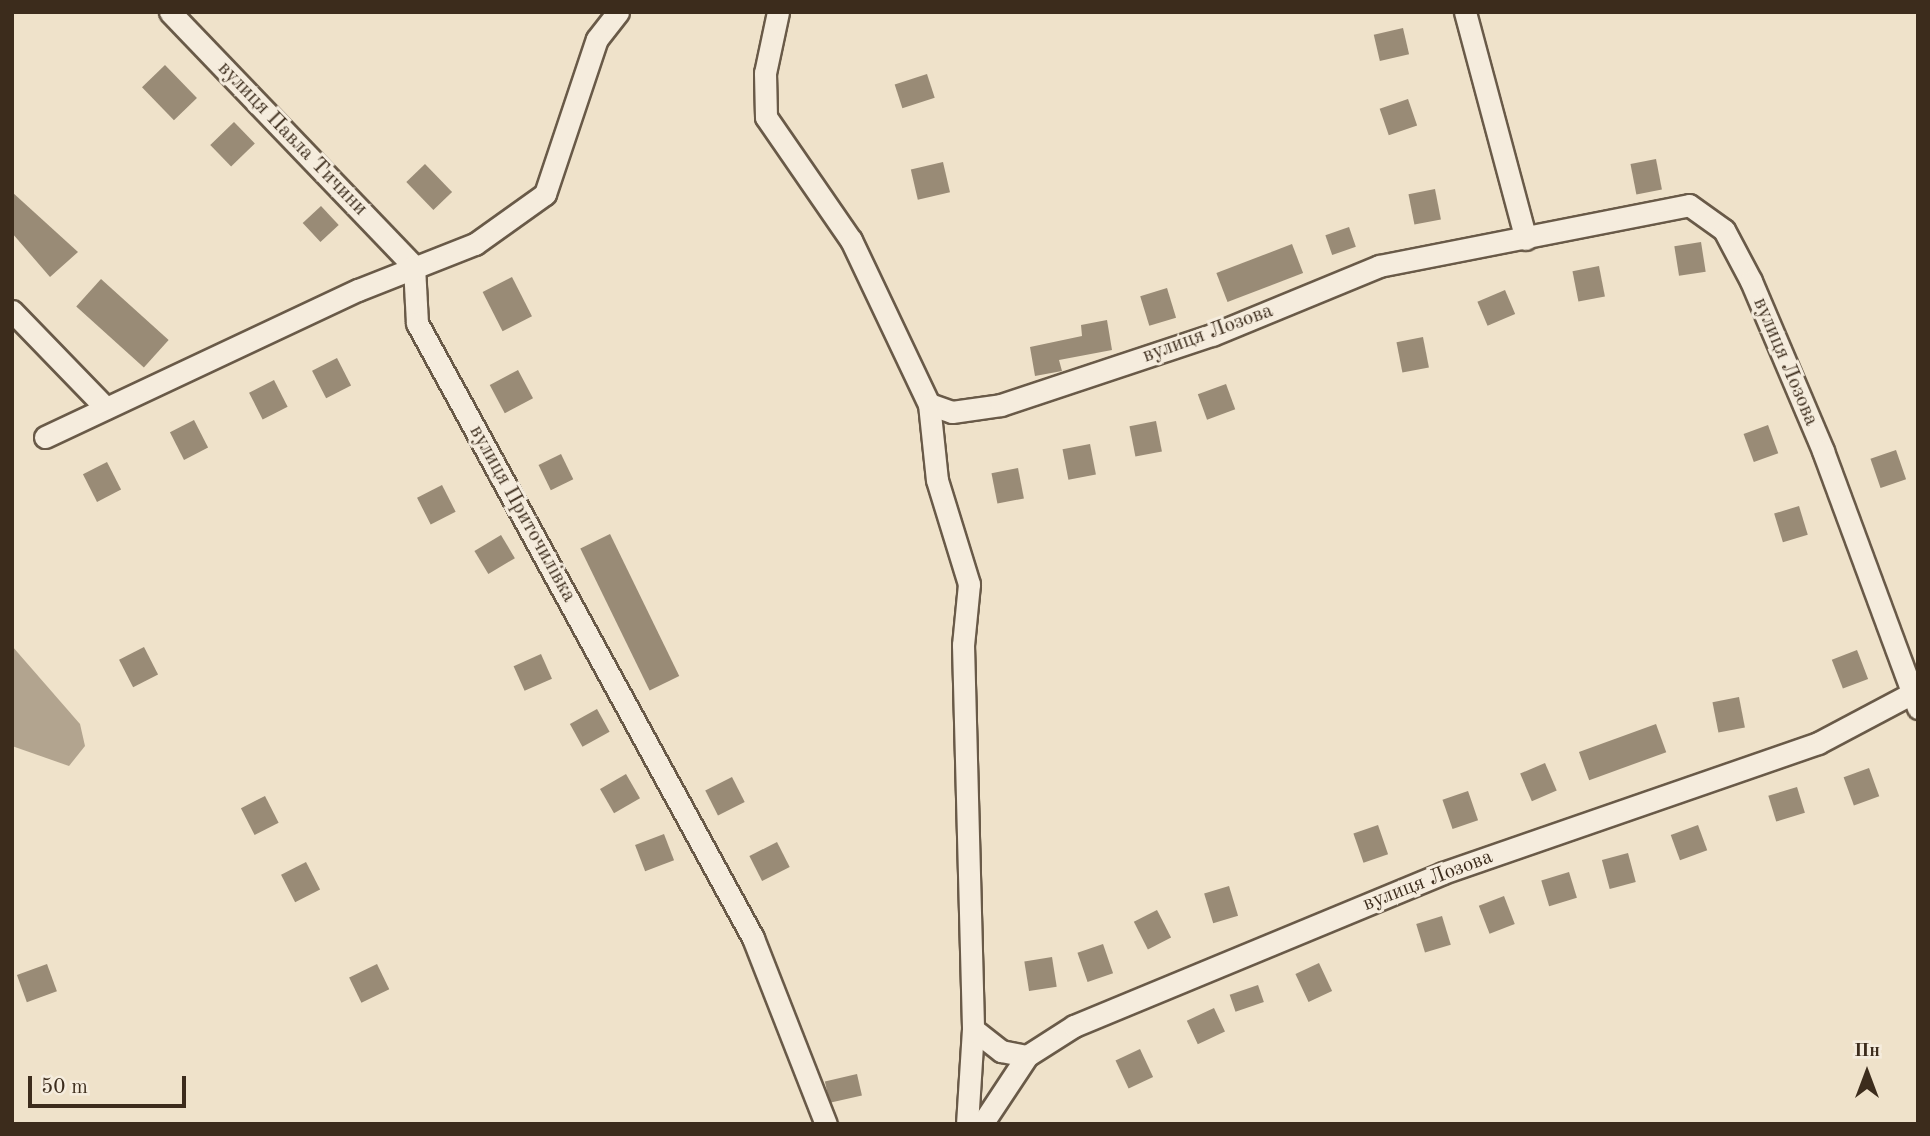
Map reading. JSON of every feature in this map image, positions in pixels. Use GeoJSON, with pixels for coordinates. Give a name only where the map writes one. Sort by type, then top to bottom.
{"type":"FeatureCollection","features":[{"type":"Feature","properties":{"kind":"street","name":"вулиця Павла Тичини"},"geometry":{"type":"LineString","coordinates":[[170,12],[414,266]]}},
{"type":"Feature","properties":{"kind":"street"},"geometry":{"type":"LineString","coordinates":[[45,437],[414,266],[475,243],[545,194],[597,39],[618,12]]}},
{"type":"Feature","properties":{"kind":"street"},"geometry":{"type":"LineString","coordinates":[[778,12],[765,73],[766,117],[851,240],[929,404],[937,480],[969,584],[964,834],[973,1029],[967,1124]]}},
{"type":"Feature","properties":{"kind":"street"},"geometry":{"type":"LineString","coordinates":[[1465,12],[1526,239]]}},
{"type":"Feature","properties":{"kind":"street","name":"вулиця Лозова"},"geometry":{"type":"LineString","coordinates":[[929,404],[952,411],[1001,405],[1212,335],[1379,266],[1526,239],[1648,208],[1689,205],[1724,230],[1824,451],[1916,697],[1818,743],[1430,878],[1074,1026],[1027,1056],[982,1124]]}},
{"type":"Feature","properties":{"kind":"street","name":"вулиця Приточилівка"},"geometry":{"type":"LineString","coordinates":[[414,266],[417,323],[753,938],[826,1124]]}},
{"type":"Feature","properties":{"kind":"street"},"geometry":{"type":"LineString","coordinates":[[12,311],[106,408]]}},
{"type":"Feature","properties":{"kind":"street"},"geometry":{"type":"LineString","coordinates":[[973,1029],[1001,1051],[1027,1056]]}},
{"type":"Feature","properties":{"kind":"shaded area"},"geometry":{"type":"Polygon","coordinates":[[[12,646],[80,724],[85,746],[69,766],[12,746],[12,646]]]}},
{"type":"Feature","properties":{"kind":"building"},"geometry":{"type":"Polygon","coordinates":[[[1403,28],[1409,54],[1380,61],[1374,35],[1403,28]]]}},
{"type":"Feature","properties":{"kind":"building"},"geometry":{"type":"Polygon","coordinates":[[[165,65],[197,98],[174,120],[142,87],[165,65]]]}},
{"type":"Feature","properties":{"kind":"building"},"geometry":{"type":"Polygon","coordinates":[[[927,74],[935,98],[902,108],[895,85],[927,74]]]}},
{"type":"Feature","properties":{"kind":"building"},"geometry":{"type":"Polygon","coordinates":[[[1408,99],[1417,125],[1389,135],[1380,109],[1408,99]]]}},
{"type":"Feature","properties":{"kind":"building"},"geometry":{"type":"Polygon","coordinates":[[[234,122],[255,144],[231,167],[210,145],[234,122]]]}},
{"type":"Feature","properties":{"kind":"building"},"geometry":{"type":"Polygon","coordinates":[[[1656,159],[1662,189],[1636,194],[1630,164],[1656,159]]]}},
{"type":"Feature","properties":{"kind":"building"},"geometry":{"type":"Polygon","coordinates":[[[943,162],[950,192],[918,200],[911,169],[943,162]]]}},
{"type":"Feature","properties":{"kind":"building"},"geometry":{"type":"Polygon","coordinates":[[[425,164],[452,192],[433,210],[406,182],[425,164]]]}},
{"type":"Feature","properties":{"kind":"building"},"geometry":{"type":"Polygon","coordinates":[[[1435,189],[1441,219],[1414,225],[1408,194],[1435,189]]]}},
{"type":"Feature","properties":{"kind":"building"},"geometry":{"type":"Polygon","coordinates":[[[12,192],[78,252],[50,277],[12,233],[12,192]]]}},
{"type":"Feature","properties":{"kind":"building"},"geometry":{"type":"Polygon","coordinates":[[[321,206],[339,225],[320,242],[303,223],[321,206]]]}},
{"type":"Feature","properties":{"kind":"building"},"geometry":{"type":"Polygon","coordinates":[[[1349,227],[1356,247],[1332,255],[1325,235],[1349,227]]]}},
{"type":"Feature","properties":{"kind":"building"},"geometry":{"type":"Polygon","coordinates":[[[1701,242],[1706,272],[1679,276],[1674,246],[1701,242]]]}},
{"type":"Feature","properties":{"kind":"building"},"geometry":{"type":"Polygon","coordinates":[[[1292,244],[1303,273],[1227,302],[1216,273],[1292,244]]]}},
{"type":"Feature","properties":{"kind":"building"},"geometry":{"type":"Polygon","coordinates":[[[1599,266],[1605,296],[1578,302],[1572,271],[1599,266]]]}},
{"type":"Feature","properties":{"kind":"building"},"geometry":{"type":"Polygon","coordinates":[[[512,277],[532,316],[503,331],[483,292],[512,277]]]}},
{"type":"Feature","properties":{"kind":"building"},"geometry":{"type":"Polygon","coordinates":[[[101,279],[169,340],[144,367],[76,306],[101,279]]]}},
{"type":"Feature","properties":{"kind":"building"},"geometry":{"type":"Polygon","coordinates":[[[1167,288],[1176,318],[1149,326],[1140,296],[1167,288]]]}},
{"type":"Feature","properties":{"kind":"building"},"geometry":{"type":"Polygon","coordinates":[[[1505,290],[1515,314],[1488,326],[1477,302],[1505,290]]]}},
{"type":"Feature","properties":{"kind":"building"},"geometry":{"type":"Polygon","coordinates":[[[1107,320],[1112,350],[1059,360],[1062,371],[1035,376],[1030,347],[1082,336],[1081,325],[1107,320]]]}},
{"type":"Feature","properties":{"kind":"building"},"geometry":{"type":"Polygon","coordinates":[[[1423,337],[1429,367],[1402,373],[1396,342],[1423,337]]]}},
{"type":"Feature","properties":{"kind":"building"},"geometry":{"type":"Polygon","coordinates":[[[337,358],[351,386],[326,398],[312,371],[337,358]]]}},
{"type":"Feature","properties":{"kind":"building"},"geometry":{"type":"Polygon","coordinates":[[[518,370],[533,398],[505,413],[490,385],[518,370]]]}},
{"type":"Feature","properties":{"kind":"building"},"geometry":{"type":"Polygon","coordinates":[[[274,380],[288,407],[263,419],[249,393],[274,380]]]}},
{"type":"Feature","properties":{"kind":"building"},"geometry":{"type":"Polygon","coordinates":[[[1226,384],[1235,409],[1207,420],[1198,394],[1226,384]]]}},
{"type":"Feature","properties":{"kind":"building"},"geometry":{"type":"Polygon","coordinates":[[[194,420],[208,448],[184,460],[170,432],[194,420]]]}},
{"type":"Feature","properties":{"kind":"building"},"geometry":{"type":"Polygon","coordinates":[[[1156,421],[1162,451],[1135,457],[1129,426],[1156,421]]]}},
{"type":"Feature","properties":{"kind":"building"},"geometry":{"type":"Polygon","coordinates":[[[1768,425],[1778,453],[1754,462],[1744,434],[1768,425]]]}},
{"type":"Feature","properties":{"kind":"building"},"geometry":{"type":"Polygon","coordinates":[[[1090,444],[1096,474],[1068,480],[1063,449],[1090,444]]]}},
{"type":"Feature","properties":{"kind":"building"},"geometry":{"type":"Polygon","coordinates":[[[1896,450],[1906,479],[1881,488],[1870,459],[1896,450]]]}},
{"type":"Feature","properties":{"kind":"building"},"geometry":{"type":"Polygon","coordinates":[[[561,454],[573,479],[551,490],[539,465],[561,454]]]}},
{"type":"Feature","properties":{"kind":"building"},"geometry":{"type":"Polygon","coordinates":[[[107,462],[121,490],[97,502],[83,474],[107,462]]]}},
{"type":"Feature","properties":{"kind":"building"},"geometry":{"type":"Polygon","coordinates":[[[1018,468],[1024,498],[997,504],[991,473],[1018,468]]]}},
{"type":"Feature","properties":{"kind":"building"},"geometry":{"type":"Polygon","coordinates":[[[442,485],[456,512],[431,524],[417,498],[442,485]]]}},
{"type":"Feature","properties":{"kind":"building"},"geometry":{"type":"Polygon","coordinates":[[[1799,506],[1808,535],[1783,542],[1774,514],[1799,506]]]}},
{"type":"Feature","properties":{"kind":"building"},"geometry":{"type":"Polygon","coordinates":[[[610,534],[679,676],[650,690],[580,548],[610,534]]]}},
{"type":"Feature","properties":{"kind":"building"},"geometry":{"type":"Polygon","coordinates":[[[501,535],[515,558],[488,574],[474,551],[501,535]]]}},
{"type":"Feature","properties":{"kind":"building"},"geometry":{"type":"Polygon","coordinates":[[[144,647],[158,675],[133,687],[119,660],[144,647]]]}},
{"type":"Feature","properties":{"kind":"building"},"geometry":{"type":"Polygon","coordinates":[[[1857,650],[1868,679],[1843,689],[1832,660],[1857,650]]]}},
{"type":"Feature","properties":{"kind":"building"},"geometry":{"type":"Polygon","coordinates":[[[541,654],[552,679],[525,691],[514,666],[541,654]]]}},
{"type":"Feature","properties":{"kind":"building"},"geometry":{"type":"Polygon","coordinates":[[[1739,697],[1745,727],[1718,733],[1712,702],[1739,697]]]}},
{"type":"Feature","properties":{"kind":"building"},"geometry":{"type":"Polygon","coordinates":[[[597,709],[610,732],[582,747],[570,724],[597,709]]]}},
{"type":"Feature","properties":{"kind":"building"},"geometry":{"type":"Polygon","coordinates":[[[1656,724],[1666,752],[1589,780],[1579,752],[1656,724]]]}},
{"type":"Feature","properties":{"kind":"building"},"geometry":{"type":"Polygon","coordinates":[[[1545,763],[1557,791],[1532,801],[1520,774],[1545,763]]]}},
{"type":"Feature","properties":{"kind":"building"},"geometry":{"type":"Polygon","coordinates":[[[1869,768],[1879,796],[1854,805],[1844,777],[1869,768]]]}},
{"type":"Feature","properties":{"kind":"building"},"geometry":{"type":"Polygon","coordinates":[[[626,774],[640,798],[614,813],[600,789],[626,774]]]}},
{"type":"Feature","properties":{"kind":"building"},"geometry":{"type":"Polygon","coordinates":[[[732,777],[745,802],[718,816],[705,791],[732,777]]]}},
{"type":"Feature","properties":{"kind":"building"},"geometry":{"type":"Polygon","coordinates":[[[1797,787],[1805,813],[1776,822],[1768,796],[1797,787]]]}},
{"type":"Feature","properties":{"kind":"building"},"geometry":{"type":"Polygon","coordinates":[[[1468,791],[1478,820],[1453,829],[1442,800],[1468,791]]]}},
{"type":"Feature","properties":{"kind":"building"},"geometry":{"type":"Polygon","coordinates":[[[265,796],[279,823],[255,835],[241,808],[265,796]]]}},
{"type":"Feature","properties":{"kind":"building"},"geometry":{"type":"Polygon","coordinates":[[[1378,825],[1388,854],[1364,863],[1353,833],[1378,825]]]}},
{"type":"Feature","properties":{"kind":"building"},"geometry":{"type":"Polygon","coordinates":[[[1698,825],[1707,850],[1680,860],[1671,835],[1698,825]]]}},
{"type":"Feature","properties":{"kind":"building"},"geometry":{"type":"Polygon","coordinates":[[[664,834],[674,860],[645,871],[635,845],[664,834]]]}},
{"type":"Feature","properties":{"kind":"building"},"geometry":{"type":"Polygon","coordinates":[[[777,842],[790,867],[762,881],[749,856],[777,842]]]}},
{"type":"Feature","properties":{"kind":"building"},"geometry":{"type":"Polygon","coordinates":[[[1628,853],[1636,882],[1610,889],[1602,860],[1628,853]]]}},
{"type":"Feature","properties":{"kind":"building"},"geometry":{"type":"Polygon","coordinates":[[[306,862],[320,890],[295,902],[281,875],[306,862]]]}},
{"type":"Feature","properties":{"kind":"building"},"geometry":{"type":"Polygon","coordinates":[[[1569,872],[1577,898],[1549,906],[1541,880],[1569,872]]]}},
{"type":"Feature","properties":{"kind":"building"},"geometry":{"type":"Polygon","coordinates":[[[1229,886],[1238,916],[1213,923],[1204,894],[1229,886]]]}},
{"type":"Feature","properties":{"kind":"building"},"geometry":{"type":"Polygon","coordinates":[[[1504,896],[1515,924],[1490,934],[1479,906],[1504,896]]]}},
{"type":"Feature","properties":{"kind":"building"},"geometry":{"type":"Polygon","coordinates":[[[1157,910],[1171,938],[1148,949],[1134,922],[1157,910]]]}},
{"type":"Feature","properties":{"kind":"building"},"geometry":{"type":"Polygon","coordinates":[[[1442,916],[1451,945],[1425,953],[1416,924],[1442,916]]]}},
{"type":"Feature","properties":{"kind":"building"},"geometry":{"type":"Polygon","coordinates":[[[1103,944],[1113,973],[1088,982],[1077,953],[1103,944]]]}},
{"type":"Feature","properties":{"kind":"building"},"geometry":{"type":"Polygon","coordinates":[[[1052,957],[1057,987],[1029,991],[1024,961],[1052,957]]]}},
{"type":"Feature","properties":{"kind":"building"},"geometry":{"type":"Polygon","coordinates":[[[1319,963],[1332,991],[1309,1002],[1295,974],[1319,963]]]}},
{"type":"Feature","properties":{"kind":"building"},"geometry":{"type":"Polygon","coordinates":[[[47,964],[57,991],[27,1002],[17,975],[47,964]]]}},
{"type":"Feature","properties":{"kind":"building"},"geometry":{"type":"Polygon","coordinates":[[[377,964],[389,989],[361,1003],[349,978],[377,964]]]}},
{"type":"Feature","properties":{"kind":"building"},"geometry":{"type":"Polygon","coordinates":[[[1258,985],[1264,1002],[1235,1012],[1230,995],[1258,985]]]}},
{"type":"Feature","properties":{"kind":"building"},"geometry":{"type":"Polygon","coordinates":[[[1214,1008],[1225,1032],[1198,1044],[1187,1021],[1214,1008]]]}},
{"type":"Feature","properties":{"kind":"building"},"geometry":{"type":"Polygon","coordinates":[[[1140,1049],[1153,1077],[1129,1089],[1116,1060],[1140,1049]]]}},
{"type":"Feature","properties":{"kind":"building"},"geometry":{"type":"Polygon","coordinates":[[[857,1074],[862,1095],[830,1103],[825,1081],[857,1074]]]}}]}
